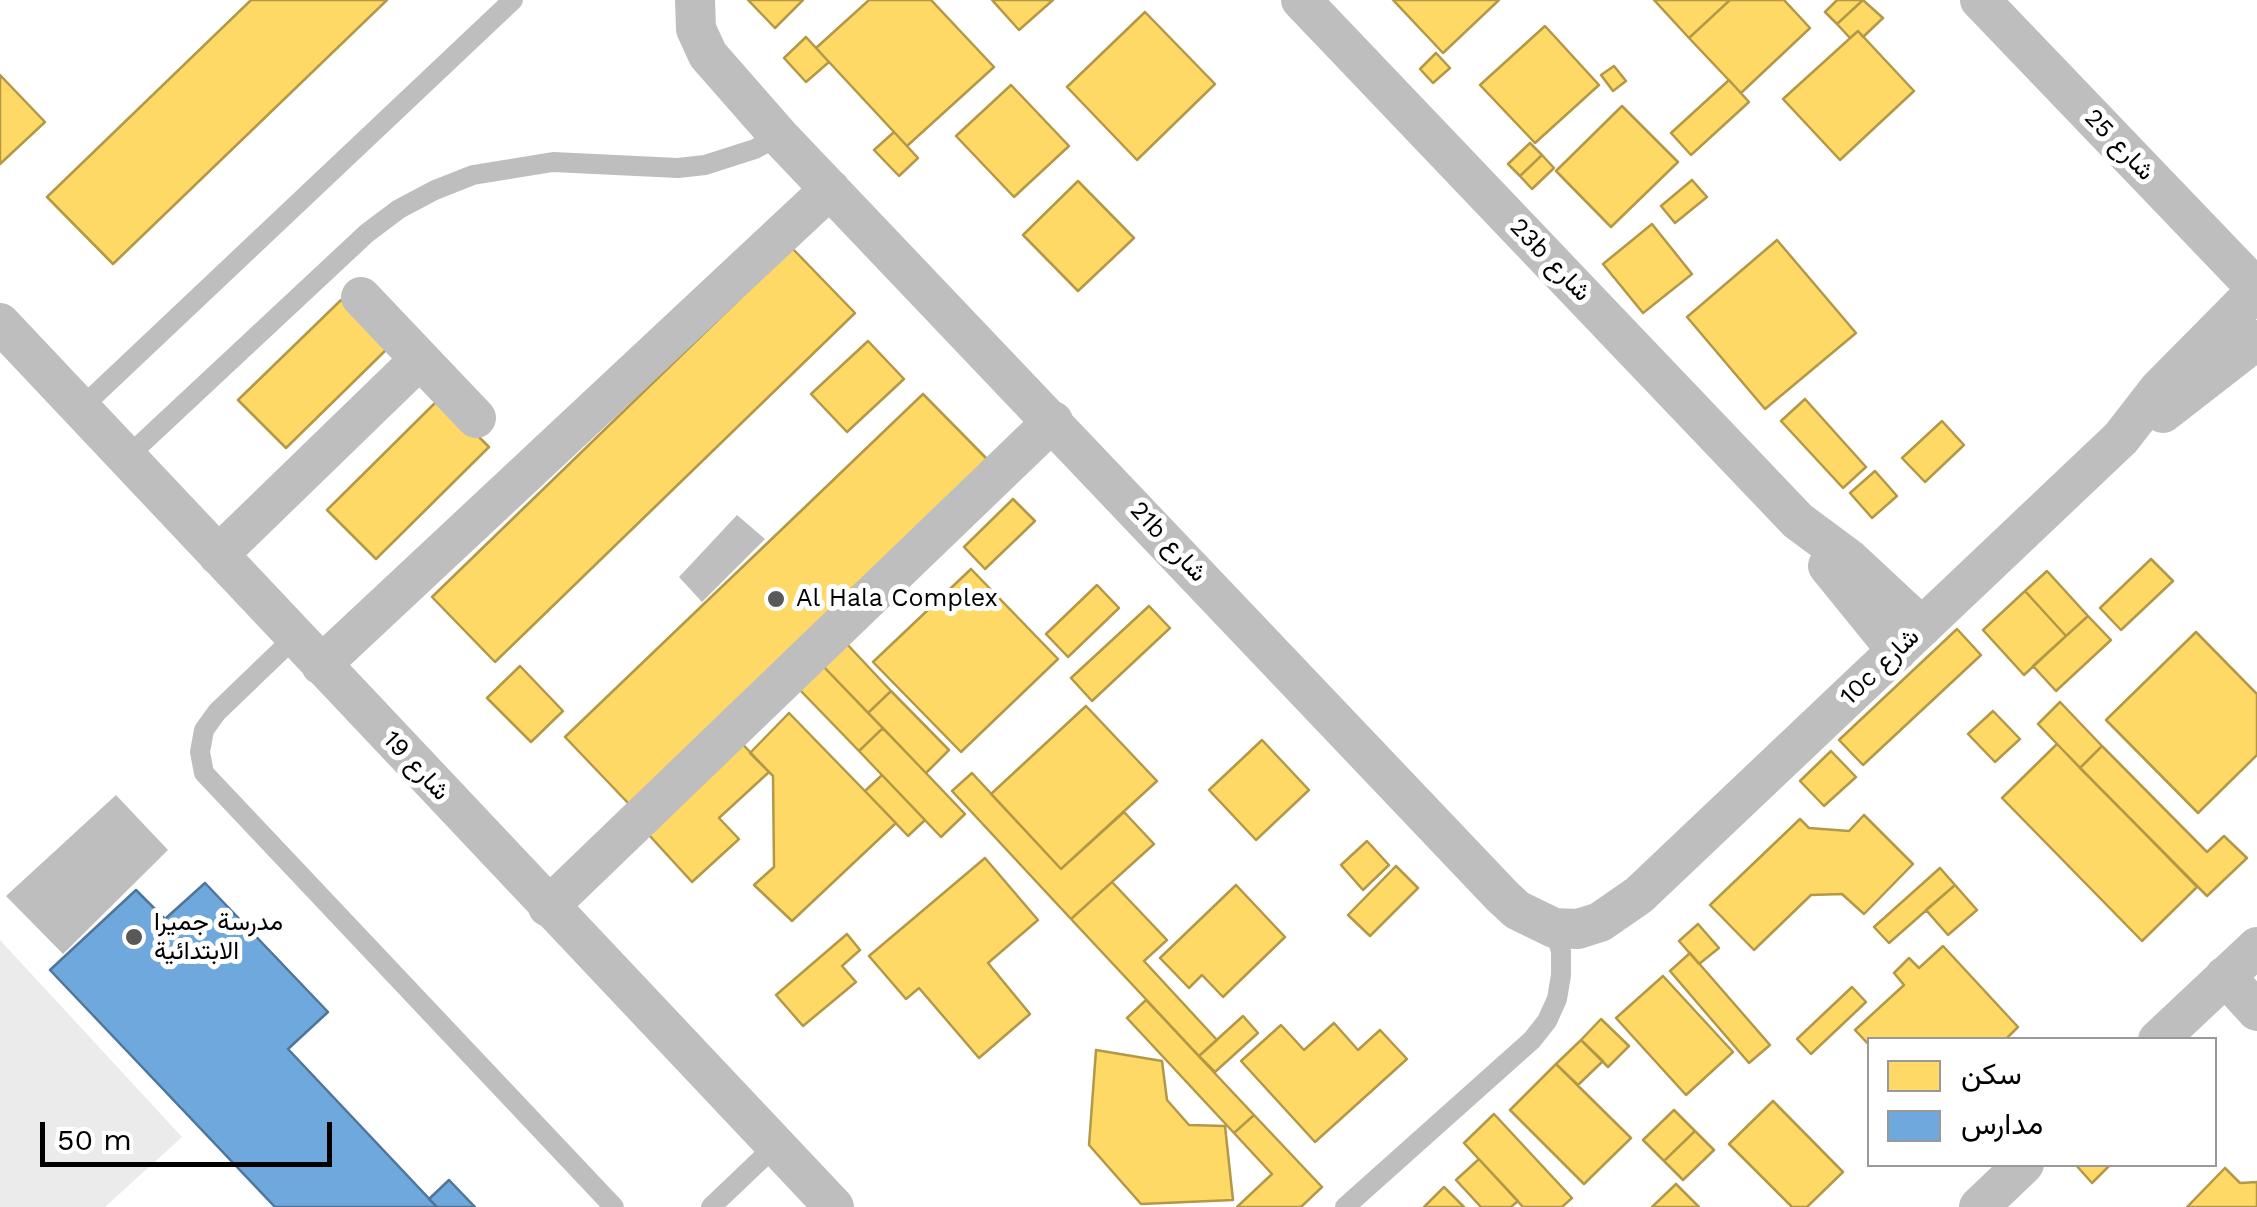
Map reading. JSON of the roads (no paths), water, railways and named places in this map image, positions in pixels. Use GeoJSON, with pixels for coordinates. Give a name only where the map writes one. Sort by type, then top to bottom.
{"type":"FeatureCollection","features":[{"type":"Feature","properties":{"kind":"street","name":"21b شارع"},"geometry":{"type":"LineString","coordinates":[[695,0],[696,29],[708,54],[779,136],[1502,896],[1526,916],[1554,928]]}},
{"type":"Feature","properties":{"kind":"street","name":"23b شارع"},"geometry":{"type":"LineString","coordinates":[[1301,0],[1798,521],[1848,558],[1910,639]]}},
{"type":"Feature","properties":{"kind":"street","name":"شارع 25"},"geometry":{"type":"LineString","coordinates":[[1980,0],[2257,290]]}},
{"type":"Feature","properties":{"kind":"street"},"geometry":{"type":"LineString","coordinates":[[308,651],[830,189]]}},
{"type":"Feature","properties":{"kind":"street","name":"10c شارع"},"geometry":{"type":"LineString","coordinates":[[1554,928],[1578,929],[1600,922],[1639,895],[2121,438],[2166,382],[2257,290]]}},
{"type":"Feature","properties":{"kind":"street"},"geometry":{"type":"LineString","coordinates":[[361,297],[476,418]]}},
{"type":"Feature","properties":{"kind":"street","name":"شارع 19"},"geometry":{"type":"LineString","coordinates":[[0,323],[834,1207]]}},
{"type":"Feature","properties":{"kind":"street","name":"10c شارع"},"geometry":{"type":"LineString","coordinates":[[2121,438],[2186,398],[2257,340]]}},
{"type":"Feature","properties":{"kind":"street"},"geometry":{"type":"LineString","coordinates":[[218,556],[420,360]]}},
{"type":"Feature","properties":{"kind":"street"},"geometry":{"type":"LineString","coordinates":[[548,907],[1053,420]]}},
{"type":"Feature","properties":{"kind":"street"},"geometry":{"type":"LineString","coordinates":[[2161,1037],[2247,962],[2257,1011]]}},
{"type":"Feature","properties":{"kind":"street"},"geometry":{"type":"LineString","coordinates":[[1979,1207],[2021,1167]]}},
{"type":"Feature","properties":{"kind":"lane"},"geometry":{"type":"LineString","coordinates":[[80,410],[513,0]]}},
{"type":"Feature","properties":{"kind":"lane"},"geometry":{"type":"LineString","coordinates":[[126,458],[367,233],[399,209],[435,190],[473,175],[553,162],[678,168],[704,165],[756,149],[779,136]]}},
{"type":"Feature","properties":{"kind":"lane"},"geometry":{"type":"LineString","coordinates":[[308,651],[217,712],[204,730],[200,752],[204,774],[614,1207]]}},
{"type":"Feature","properties":{"kind":"lane"},"geometry":{"type":"LineString","coordinates":[[1345,1207],[1532,1040],[1547,1021],[1562,975],[1561,951],[1554,928]]}},
{"type":"Feature","properties":{"kind":"lane"},"geometry":{"type":"LineString","coordinates":[[711,1207],[775,1146]]}},
{"type":"Feature","properties":{"kind":"place","name":"Al Hala Complex"},"geometry":{"type":"Point","coordinates":[776,599]}},
{"type":"Feature","properties":{"kind":"place","name":"مدرسة جميرا الابتدائية"},"geometry":{"type":"Point","coordinates":[134,937]}}]}
